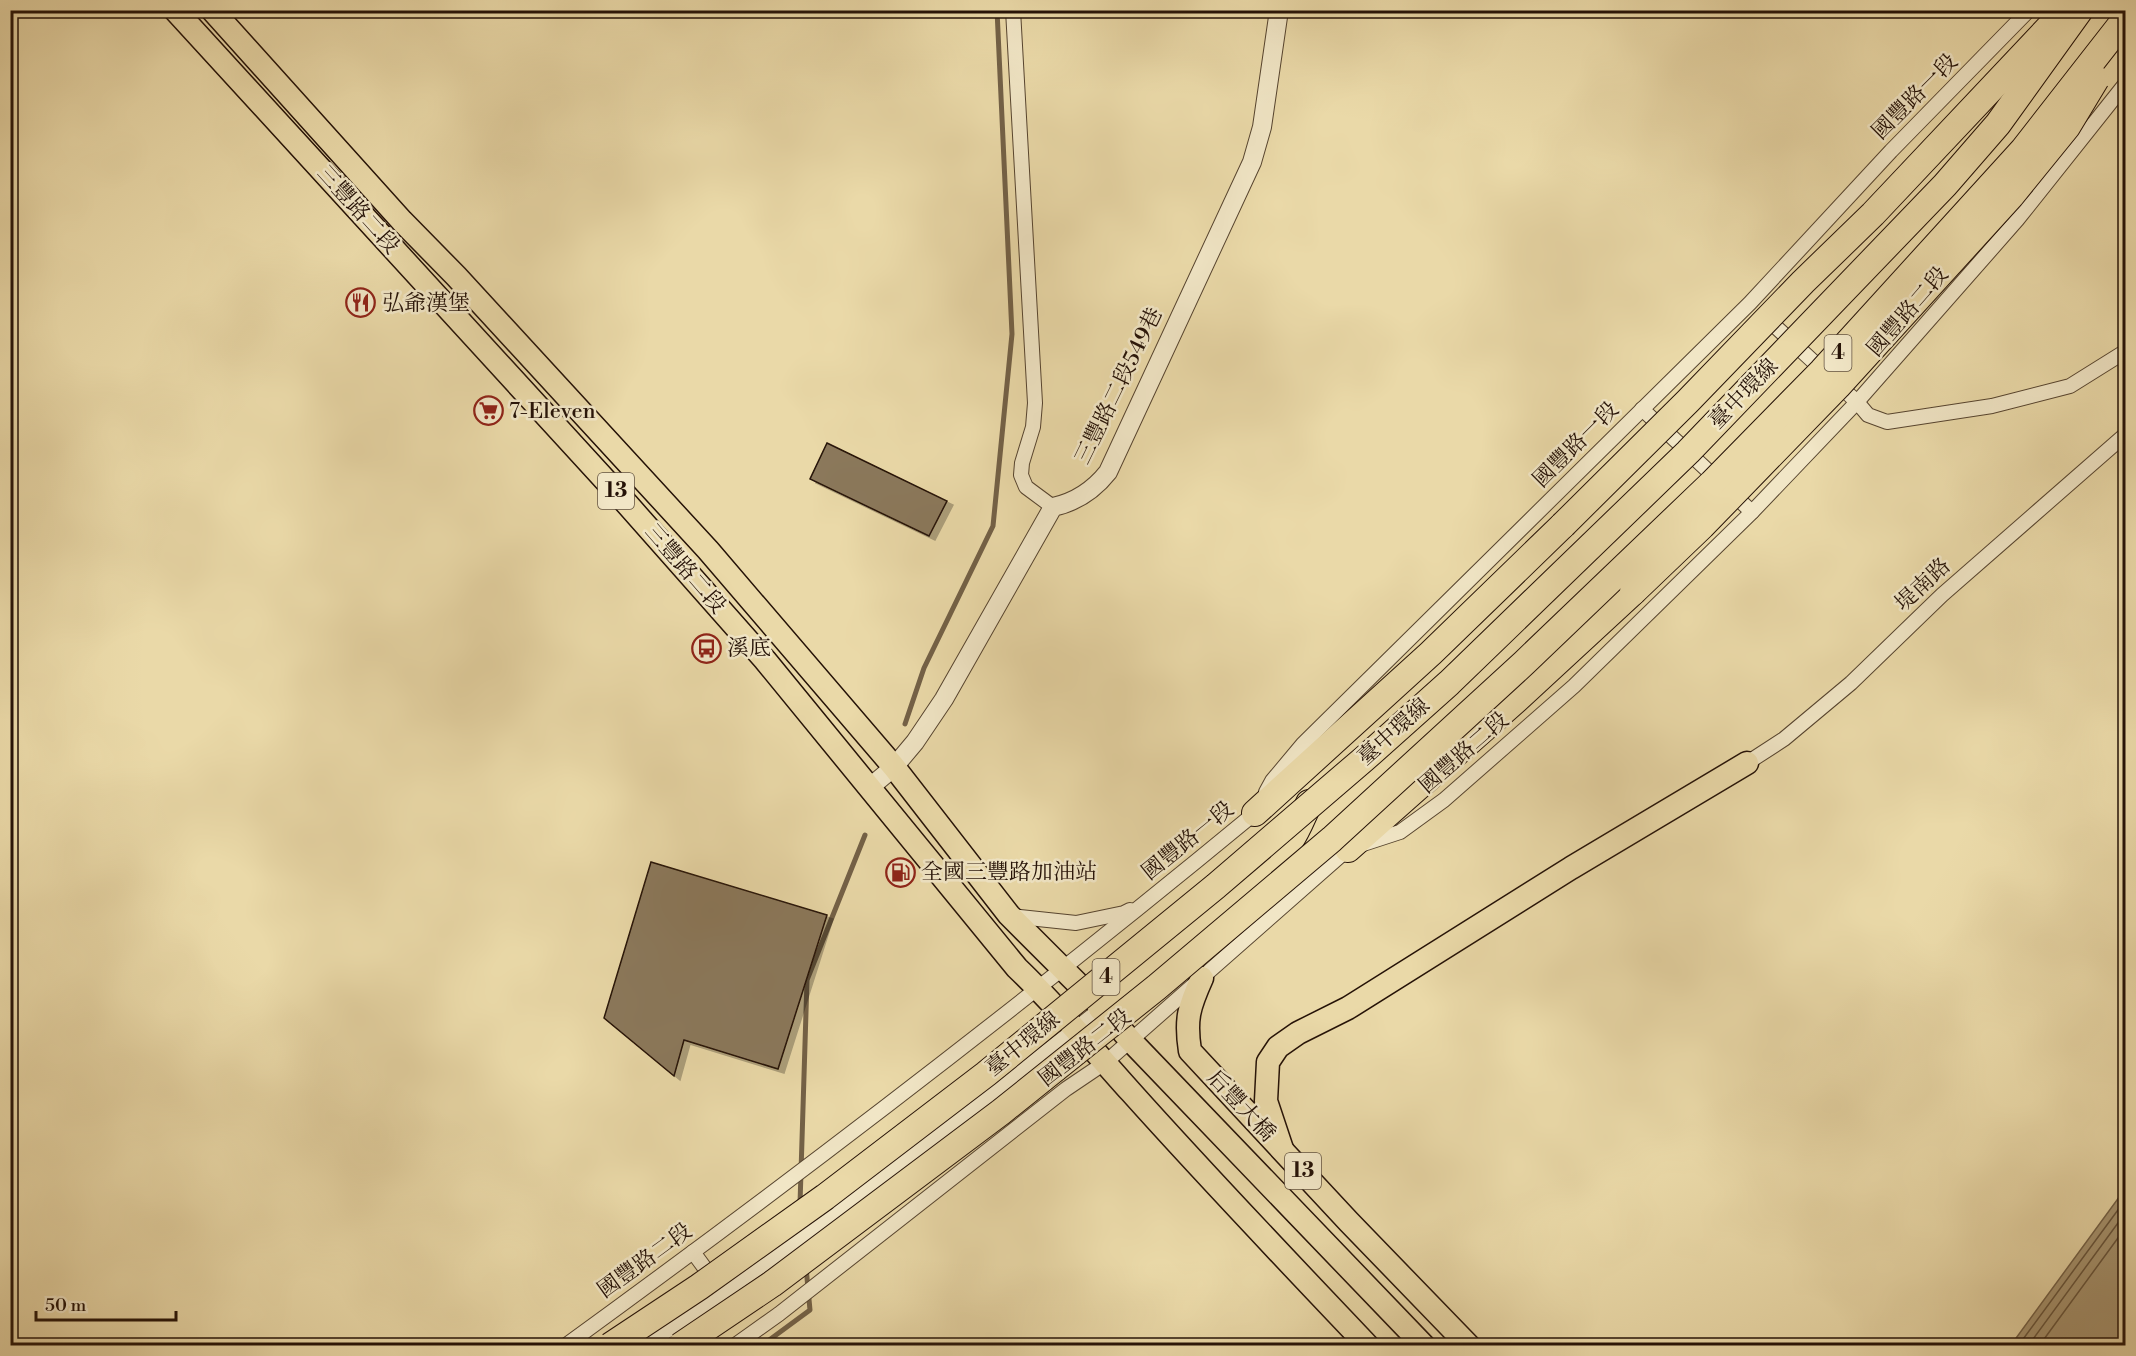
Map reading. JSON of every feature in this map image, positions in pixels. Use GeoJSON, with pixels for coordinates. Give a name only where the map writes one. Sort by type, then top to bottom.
{"type":"FeatureCollection","features":[{"type":"Feature","properties":{"kind":"highway"},"geometry":{"type":"LineString","coordinates":[[1255,813],[1431,653],[1563,525],[1873,214],[2066,10]]}},
{"type":"Feature","properties":{"kind":"highway","name":"臺中環線"},"geometry":{"type":"LineString","coordinates":[[610,1346],[699,1287],[825,1197],[986,1074],[1216,886],[1440,691],[1688,452],[1945,184],[1998,124],[2080,10]]}},
{"type":"Feature","properties":{"kind":"highway","name":"臺中環線"},"geometry":{"type":"LineString","coordinates":[[680,1346],[771,1284],[1001,1112],[1156,987],[1332,839],[1524,663],[1712,483],[1822,371],[2023,150],[2126,18]]}},
{"type":"Feature","properties":{"kind":"highway"},"geometry":{"type":"LineString","coordinates":[[1348,849],[1508,708],[1633,592],[1702,526],[1838,386],[2011,196],[2067,127],[2126,30]]}},
{"type":"Feature","properties":{"kind":"highway"},"geometry":{"type":"LineString","coordinates":[[1102,1008],[1270,866],[1287,848],[1297,833],[1332,744]]}},
{"type":"Feature","properties":{"kind":"main road","name":"三豐路二段"},"geometry":{"type":"LineString","coordinates":[[175,10],[636,513],[833,741],[1017,968],[1106,1062]]}},
{"type":"Feature","properties":{"kind":"main road","name":"三豐路二段"},"geometry":{"type":"LineString","coordinates":[[212,10],[402,221],[661,498],[894,767],[1010,915],[1102,1008],[1131,1041]]}},
{"type":"Feature","properties":{"kind":"main road"},"geometry":{"type":"LineString","coordinates":[[1282,1149],[1266,1101],[1268,1062],[1278,1047],[1348,1008],[1571,868],[1747,764]]}},
{"type":"Feature","properties":{"kind":"main road","name":"后豐大橋"},"geometry":{"type":"LineString","coordinates":[[1202,978],[1189,1006],[1187,1032],[1190,1052],[1469,1346]]}},
{"type":"Feature","properties":{"kind":"main road","name":"后豐大橋"},"geometry":{"type":"LineString","coordinates":[[1131,1041],[1424,1346]]}},
{"type":"Feature","properties":{"kind":"main road","name":"13"},"geometry":{"type":"LineString","coordinates":[[1106,1062],[1368,1346]]}},
{"type":"Feature","properties":{"kind":"street"},"geometry":{"type":"LineString","coordinates":[[869,788],[894,767],[915,742],[944,699],[1053,507],[1026,487],[1021,475],[1022,463],[1033,428],[1035,404],[1013,10]]}},
{"type":"Feature","properties":{"kind":"street","name":"三豐路二段549巷"},"geometry":{"type":"LineString","coordinates":[[1053,507],[1085,494],[1108,472],[1252,162],[1262,127],[1279,10]]}},
{"type":"Feature","properties":{"kind":"street","name":"國豐路一段"},"geometry":{"type":"LineString","coordinates":[[1148,901],[1255,813],[1272,781],[1303,744],[1750,303],[1891,151],[2029,10]]}},
{"type":"Feature","properties":{"kind":"street","name":"國豐路二段"},"geometry":{"type":"LineString","coordinates":[[734,1346],[779,1314],[1066,1089],[1106,1062],[1348,849],[1400,832],[1444,800],[1574,686],[1752,512],[1857,402],[2018,220],[2126,83]]}},
{"type":"Feature","properties":{"kind":"street"},"geometry":{"type":"LineString","coordinates":[[1750,303],[1857,402],[1868,415],[1887,422],[1992,406],[2070,386],[2126,351]]}},
{"type":"Feature","properties":{"kind":"street"},"geometry":{"type":"LineString","coordinates":[[1642,409],[1752,512]]}},
{"type":"Feature","properties":{"kind":"street","name":"堤南路"},"geometry":{"type":"LineString","coordinates":[[1747,764],[1784,739],[1851,683],[1942,595],[2126,434]]}},
{"type":"Feature","properties":{"kind":"street"},"geometry":{"type":"LineString","coordinates":[[1010,915],[1076,923],[1124,914],[1148,901]]}},
{"type":"Feature","properties":{"kind":"street","name":"國豐路二段"},"geometry":{"type":"LineString","coordinates":[[565,1346],[693,1252],[1148,901]]}},
{"type":"Feature","properties":{"kind":"street"},"geometry":{"type":"LineString","coordinates":[[644,1346],[724,1294],[984,1102],[1102,1008]]}},
{"type":"Feature","properties":{"kind":"street"},"geometry":{"type":"LineString","coordinates":[[693,1252],[724,1294]]}},
{"type":"Feature","properties":{"kind":"water"},"geometry":{"type":"Polygon","coordinates":[[[2125,1189],[2125,1345],[2011,1345],[2125,1189]]]}},
{"type":"Feature","properties":{"kind":"building"},"geometry":{"type":"Polygon","coordinates":[[[827,443],[947,501],[929,536],[810,479],[827,443]]]}},
{"type":"Feature","properties":{"kind":"building"},"geometry":{"type":"Polygon","coordinates":[[[651,862],[827,915],[778,1069],[684,1040],[674,1076],[604,1018],[651,862]]]}},
{"type":"Feature","properties":{"kind":"waterway"},"geometry":{"type":"LineString","coordinates":[[905,724],[924,668],[993,526],[1012,334],[997,10]]}},
{"type":"Feature","properties":{"kind":"waterway"},"geometry":{"type":"LineString","coordinates":[[800,1204],[807,980],[865,835]]}},
{"type":"Feature","properties":{"kind":"waterway"},"geometry":{"type":"LineString","coordinates":[[761,1346],[810,1310],[806,1267]]}},
{"type":"Feature","properties":{"kind":"place","name":"弘爺漢堡"},"geometry":{"type":"Point","coordinates":[361,303]}},
{"type":"Feature","properties":{"kind":"place","name":"7-Eleven"},"geometry":{"type":"Point","coordinates":[488,411]}},
{"type":"Feature","properties":{"kind":"place","name":"溪底"},"geometry":{"type":"Point","coordinates":[706,648]}},
{"type":"Feature","properties":{"kind":"place","name":"全國三豐路加油站"},"geometry":{"type":"Point","coordinates":[900,872]}}]}
